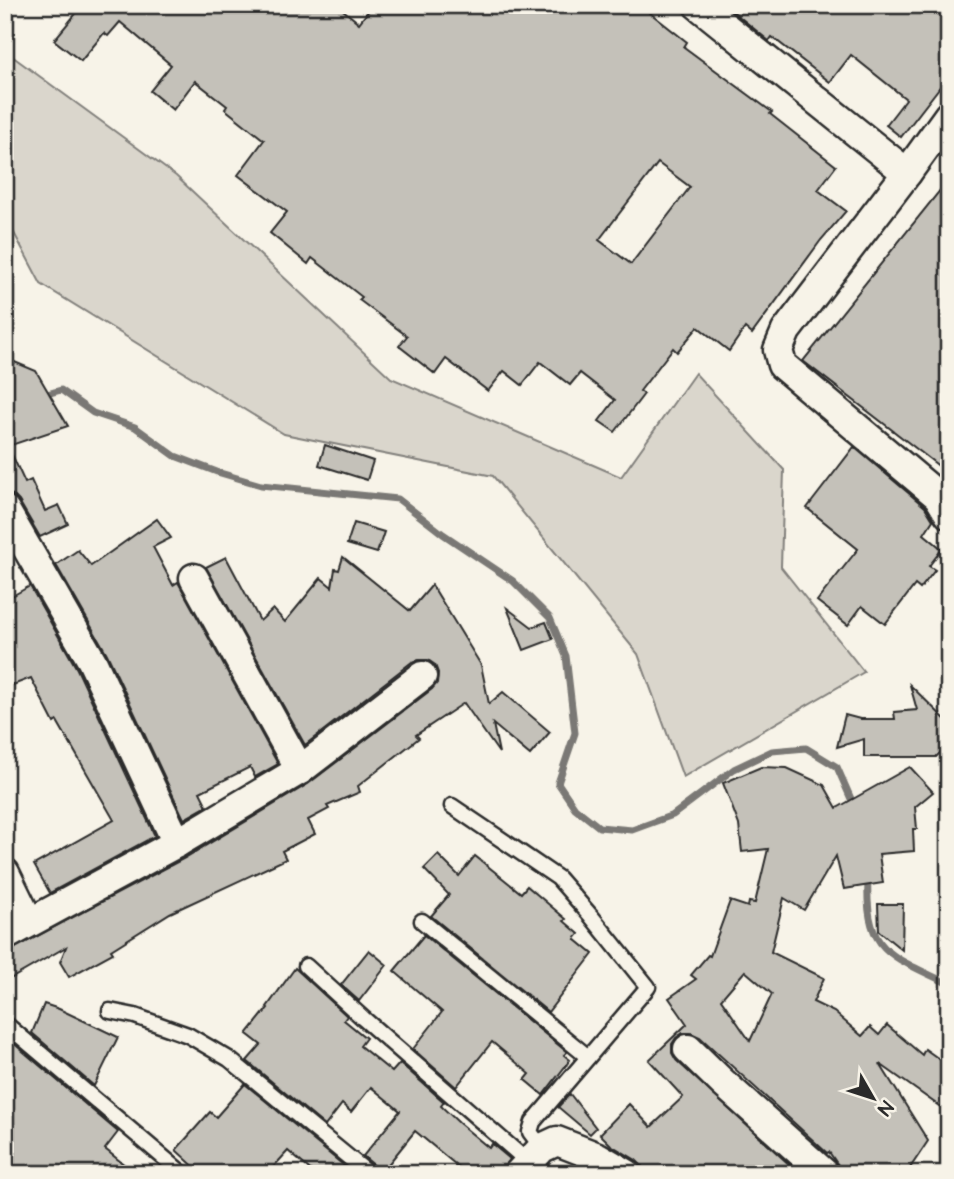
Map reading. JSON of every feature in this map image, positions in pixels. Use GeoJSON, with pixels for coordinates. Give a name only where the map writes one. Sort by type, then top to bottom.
{"type":"FeatureCollection","features":[{"type":"Feature","properties":{"kind":"street"},"geometry":{"type":"LineString","coordinates":[[698,5],[907,173]]}},
{"type":"Feature","properties":{"kind":"street"},"geometry":{"type":"LineString","coordinates":[[949,115],[786,331],[779,350],[782,365],[938,496],[949,514]]}},
{"type":"Feature","properties":{"kind":"street"},"geometry":{"type":"LineString","coordinates":[[5,510],[92,661],[177,843]]}},
{"type":"Feature","properties":{"kind":"street"},"geometry":{"type":"LineString","coordinates":[[194,578],[300,770]]}},
{"type":"Feature","properties":{"kind":"street"},"geometry":{"type":"LineString","coordinates":[[5,936],[177,843],[300,770],[422,676]]}},
{"type":"Feature","properties":{"kind":"street"},"geometry":{"type":"LineString","coordinates":[[5,873],[29,922]]}},
{"type":"Feature","properties":{"kind":"street"},"geometry":{"type":"LineString","coordinates":[[688,1049],[825,1174]]}},
{"type":"Feature","properties":{"kind":"street"},"geometry":{"type":"LineString","coordinates":[[530,1161],[557,1141],[598,1157],[627,1174]]}},
{"type":"Feature","properties":{"kind":"lane"},"geometry":{"type":"LineString","coordinates":[[452,806],[558,878],[648,987],[533,1122],[530,1132],[530,1161]]}},
{"type":"Feature","properties":{"kind":"lane"},"geometry":{"type":"LineString","coordinates":[[422,921],[588,1057]]}},
{"type":"Feature","properties":{"kind":"lane"},"geometry":{"type":"LineString","coordinates":[[306,965],[364,1019],[530,1161]]}},
{"type":"Feature","properties":{"kind":"lane"},"geometry":{"type":"LineString","coordinates":[[110,1011],[135,1016],[188,1035],[229,1059],[369,1174]]}},
{"type":"Feature","properties":{"kind":"lane"},"geometry":{"type":"LineString","coordinates":[[7,1025],[183,1174]]}},
{"type":"Feature","properties":{"kind":"shaded area"},"geometry":{"type":"Polygon","coordinates":[[[5,51],[176,176],[391,378],[621,477],[695,373],[784,470],[781,567],[864,672],[683,777],[638,654],[493,476],[284,434],[41,284],[5,216],[5,51]]]}},
{"type":"Feature","properties":{"kind":"building"},"geometry":{"type":"Polygon","coordinates":[[[83,5],[337,5],[359,23],[373,5],[640,5],[687,42],[684,47],[772,112],[770,114],[836,166],[818,190],[846,211],[821,240],[752,334],[745,328],[729,351],[698,327],[677,352],[673,348],[640,391],[644,394],[615,432],[599,421],[615,400],[580,373],[570,385],[540,362],[522,385],[504,371],[488,391],[446,359],[435,374],[399,346],[407,336],[359,300],[362,297],[312,258],[308,264],[270,233],[287,212],[238,175],[264,140],[225,109],[227,106],[195,81],[173,110],[150,91],[171,65],[120,22],[108,36],[104,33],[81,61],[54,40],[83,5]],[[658,163],[599,240],[631,264],[690,187],[658,163]]]}},
{"type":"Feature","properties":{"kind":"building"},"geometry":{"type":"Polygon","coordinates":[[[725,5],[949,5],[949,11],[943,18],[949,22],[949,75],[901,137],[886,125],[906,99],[851,55],[830,82],[772,37],[769,41],[725,5]]]}},
{"type":"Feature","properties":{"kind":"building"},"geometry":{"type":"Polygon","coordinates":[[[949,179],[949,474],[803,361],[949,179]]]}},
{"type":"Feature","properties":{"kind":"building"},"geometry":{"type":"Polygon","coordinates":[[[5,358],[36,371],[68,426],[8,446],[25,483],[31,480],[45,511],[59,505],[68,524],[40,537],[19,501],[13,495],[5,493],[5,358]]]}},
{"type":"Feature","properties":{"kind":"building"},"geometry":{"type":"Polygon","coordinates":[[[325,445],[373,461],[367,480],[319,465],[325,445]]]}},
{"type":"Feature","properties":{"kind":"building"},"geometry":{"type":"Polygon","coordinates":[[[854,447],[925,507],[933,520],[924,534],[942,549],[929,566],[935,570],[920,589],[915,585],[885,624],[862,606],[848,625],[817,601],[858,549],[807,508],[854,447]]]}},
{"type":"Feature","properties":{"kind":"building"},"geometry":{"type":"Polygon","coordinates":[[[157,519],[171,538],[153,547],[173,585],[178,582],[278,764],[255,777],[250,767],[200,792],[207,806],[184,819],[107,654],[56,565],[78,550],[91,566],[157,519]]]}},
{"type":"Feature","properties":{"kind":"building"},"geometry":{"type":"Polygon","coordinates":[[[354,523],[384,532],[377,553],[347,544],[354,523]]]}},
{"type":"Feature","properties":{"kind":"building"},"geometry":{"type":"Polygon","coordinates":[[[226,557],[260,621],[273,609],[285,622],[321,578],[332,587],[335,569],[339,570],[343,557],[410,611],[432,585],[481,665],[489,704],[503,692],[550,732],[530,755],[493,724],[499,753],[464,703],[416,735],[419,738],[358,786],[360,792],[327,806],[329,809],[308,820],[315,834],[282,851],[286,859],[170,913],[111,950],[113,953],[69,977],[60,962],[66,947],[5,982],[5,953],[185,858],[308,784],[437,683],[435,665],[428,660],[412,662],[305,745],[206,567],[226,557]]]}},
{"type":"Feature","properties":{"kind":"building"},"geometry":{"type":"Polygon","coordinates":[[[30,586],[77,669],[155,836],[50,893],[34,865],[114,820],[57,721],[54,723],[31,678],[5,688],[5,600],[30,586]]]}},
{"type":"Feature","properties":{"kind":"building"},"geometry":{"type":"Polygon","coordinates":[[[507,608],[532,627],[546,622],[553,639],[524,650],[507,608]]]}},
{"type":"Feature","properties":{"kind":"building"},"geometry":{"type":"Polygon","coordinates":[[[910,685],[949,723],[949,744],[936,757],[864,757],[864,739],[837,747],[845,715],[860,719],[895,719],[894,712],[917,710],[910,685]]]}},
{"type":"Feature","properties":{"kind":"building"},"geometry":{"type":"Polygon","coordinates":[[[761,767],[787,768],[824,785],[837,808],[910,767],[933,792],[915,807],[917,829],[913,829],[914,851],[879,854],[883,883],[844,889],[836,856],[804,910],[784,898],[771,952],[824,978],[813,1002],[834,1012],[862,1036],[870,1027],[879,1035],[887,1025],[922,1055],[925,1049],[949,1066],[949,1113],[880,1064],[928,1141],[906,1174],[841,1174],[829,1152],[700,1037],[691,1033],[683,1033],[672,1044],[672,1053],[676,1060],[793,1168],[789,1174],[644,1174],[642,1166],[636,1160],[611,1145],[600,1134],[629,1104],[651,1127],[683,1097],[649,1060],[687,1024],[669,998],[696,979],[691,975],[708,955],[710,956],[730,901],[748,907],[749,902],[755,903],[768,849],[742,852],[739,825],[723,783],[761,767]],[[745,971],[721,999],[750,1041],[772,994],[745,971]]]}},
{"type":"Feature","properties":{"kind":"building"},"geometry":{"type":"Polygon","coordinates":[[[438,855],[459,876],[475,856],[521,893],[527,886],[566,919],[564,921],[579,934],[575,939],[593,954],[548,1012],[431,916],[449,895],[424,869],[438,855]]]}},
{"type":"Feature","properties":{"kind":"building"},"geometry":{"type":"Polygon","coordinates":[[[878,904],[903,904],[902,950],[879,931],[878,904]]]}},
{"type":"Feature","properties":{"kind":"building"},"geometry":{"type":"Polygon","coordinates":[[[424,935],[567,1052],[564,1055],[570,1060],[543,1095],[525,1080],[530,1074],[492,1042],[456,1087],[413,1049],[442,1012],[394,971],[424,935]]]}},
{"type":"Feature","properties":{"kind":"building"},"geometry":{"type":"Polygon","coordinates":[[[369,950],[387,965],[359,1001],[341,985],[369,950]]]}},
{"type":"Feature","properties":{"kind":"building"},"geometry":{"type":"Polygon","coordinates":[[[295,968],[347,1016],[344,1020],[366,1038],[360,1046],[392,1072],[400,1063],[444,1102],[441,1106],[459,1123],[489,1148],[492,1144],[510,1159],[502,1174],[467,1174],[415,1131],[382,1172],[363,1156],[400,1111],[371,1087],[351,1112],[342,1104],[325,1126],[247,1061],[261,1045],[247,1034],[295,968]]]}},
{"type":"Feature","properties":{"kind":"building"},"geometry":{"type":"Polygon","coordinates":[[[44,1004],[118,1037],[94,1086],[32,1033],[44,1004]]]}},
{"type":"Feature","properties":{"kind":"building"},"geometry":{"type":"Polygon","coordinates":[[[5,1036],[118,1132],[105,1149],[136,1174],[5,1174],[5,1036]]]}},
{"type":"Feature","properties":{"kind":"building"},"geometry":{"type":"Polygon","coordinates":[[[245,1084],[354,1174],[315,1174],[288,1151],[267,1174],[202,1174],[176,1150],[210,1112],[216,1117],[245,1084]]]}},
{"type":"Feature","properties":{"kind":"building"},"geometry":{"type":"Polygon","coordinates":[[[570,1094],[596,1128],[590,1134],[558,1107],[570,1094]]]}},
{"type":"Feature","properties":{"kind":"waterway"},"geometry":{"type":"LineString","coordinates":[[43,399],[47,394],[61,390],[93,413],[135,427],[175,456],[261,485],[398,499],[443,534],[513,581],[550,618],[566,656],[575,733],[558,783],[575,808],[599,827],[632,830],[673,815],[734,769],[772,751],[806,748],[837,767],[855,808]]}},
{"type":"Feature","properties":{"kind":"waterway"},"geometry":{"type":"LineString","coordinates":[[868,877],[871,922],[884,948],[910,965],[949,984]]}}]}
